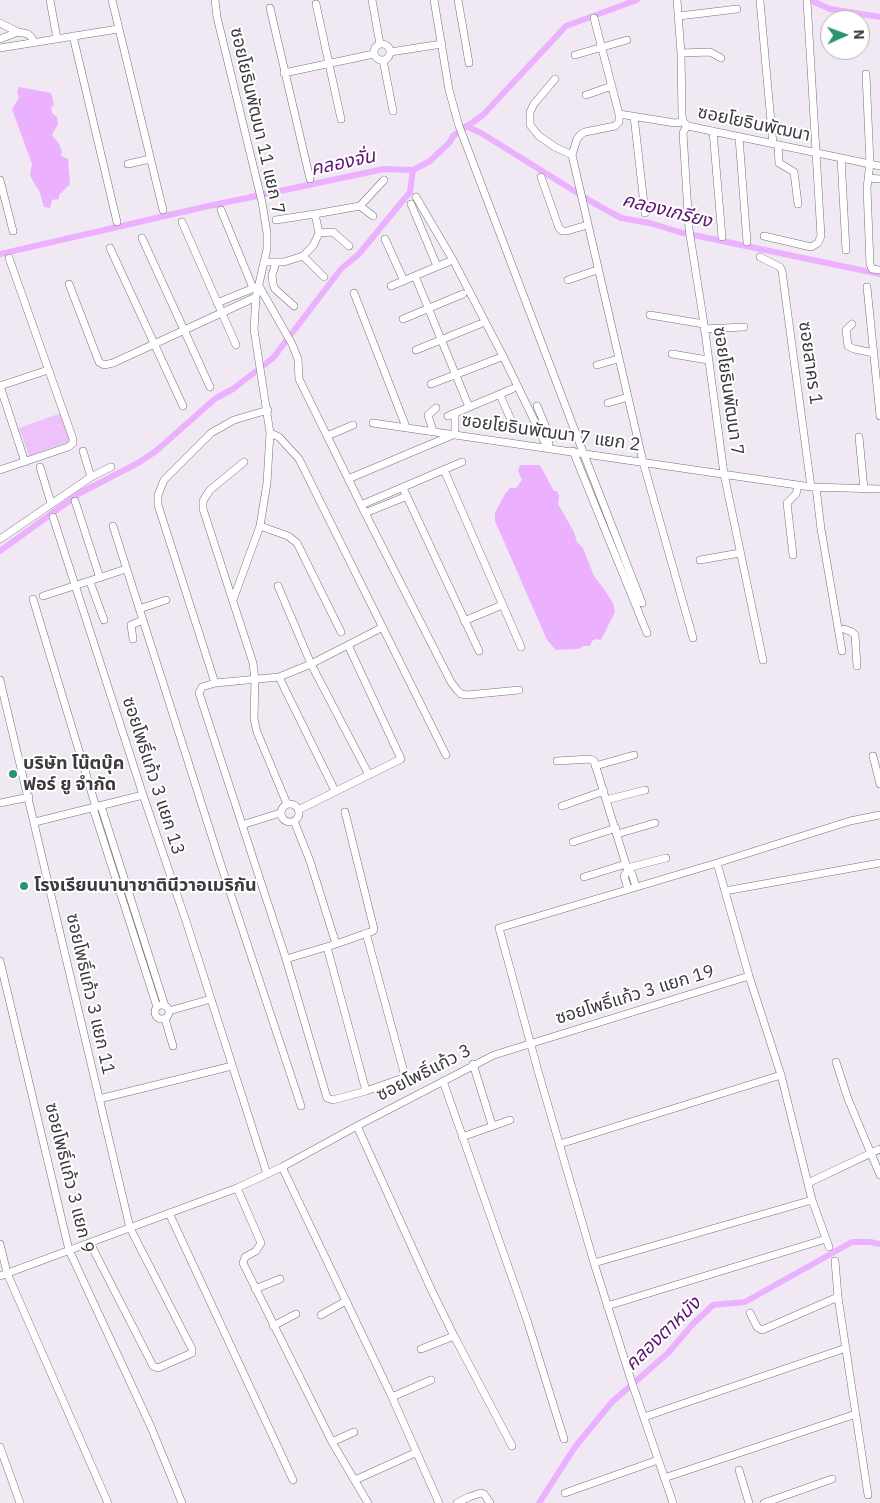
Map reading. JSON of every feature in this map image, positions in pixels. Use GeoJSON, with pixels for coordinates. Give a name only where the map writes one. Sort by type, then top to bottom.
{"type":"FeatureCollection","features":[{"type":"Feature","properties":{"kind":"street"},"geometry":{"type":"LineString","coordinates":[[50,0],[57,39]]}},
{"type":"Feature","properties":{"kind":"street"},"geometry":{"type":"LineString","coordinates":[[112,0],[162,210]]}},
{"type":"Feature","properties":{"kind":"street","name":"ซอยโยธินพัฒนา 11 แยก 7"},"geometry":{"type":"LineString","coordinates":[[215,0],[217,17],[259,188],[267,233],[265,262],[256,287],[254,329],[268,410],[270,433],[266,500],[260,526],[233,600]]}},
{"type":"Feature","properties":{"kind":"street"},"geometry":{"type":"LineString","coordinates":[[372,0],[380,44]]}},
{"type":"Feature","properties":{"kind":"street"},"geometry":{"type":"LineString","coordinates":[[434,0],[452,102],[463,138],[642,603]]}},
{"type":"Feature","properties":{"kind":"street"},"geometry":{"type":"LineString","coordinates":[[458,0],[468,63]]}},
{"type":"Feature","properties":{"kind":"street","name":"ซอยโยธินพัฒนา"},"geometry":{"type":"LineString","coordinates":[[677,0],[685,124],[694,128],[880,166]]}},
{"type":"Feature","properties":{"kind":"street"},"geometry":{"type":"LineString","coordinates":[[760,1],[779,163],[794,172],[798,204]]}},
{"type":"Feature","properties":{"kind":"street"},"geometry":{"type":"LineString","coordinates":[[764,236],[811,247],[818,243],[821,236],[807,1]]}},
{"type":"Feature","properties":{"kind":"street"},"geometry":{"type":"LineString","coordinates":[[316,4],[341,118]]}},
{"type":"Feature","properties":{"kind":"street"},"geometry":{"type":"LineString","coordinates":[[270,8],[310,179]]}},
{"type":"Feature","properties":{"kind":"street"},"geometry":{"type":"LineString","coordinates":[[679,16],[737,9]]}},
{"type":"Feature","properties":{"kind":"street"},"geometry":{"type":"LineString","coordinates":[[594,18],[619,114],[619,122],[615,126],[581,134],[577,139],[572,155],[597,270],[643,462],[692,638]]}},
{"type":"Feature","properties":{"kind":"street"},"geometry":{"type":"LineString","coordinates":[[0,23],[18,32],[28,34],[34,43]]}},
{"type":"Feature","properties":{"kind":"street"},"geometry":{"type":"LineString","coordinates":[[0,48],[118,28]]}},
{"type":"Feature","properties":{"kind":"street"},"geometry":{"type":"LineString","coordinates":[[0,39],[18,32]]}},
{"type":"Feature","properties":{"kind":"street"},"geometry":{"type":"LineString","coordinates":[[73,36],[117,222]]}},
{"type":"Feature","properties":{"kind":"street"},"geometry":{"type":"LineString","coordinates":[[575,55],[627,40]]}},
{"type":"Feature","properties":{"kind":"street"},"geometry":{"type":"LineString","coordinates":[[380,44],[387,46],[390,52]]}},
{"type":"Feature","properties":{"kind":"street"},"geometry":{"type":"LineString","coordinates":[[374,54],[374,49],[380,44]]}},
{"type":"Feature","properties":{"kind":"street"},"geometry":{"type":"LineString","coordinates":[[383,60],[390,52],[442,44]]}},
{"type":"Feature","properties":{"kind":"street"},"geometry":{"type":"LineString","coordinates":[[681,53],[710,52],[721,58]]}},
{"type":"Feature","properties":{"kind":"street"},"geometry":{"type":"LineString","coordinates":[[284,73],[374,54]]}},
{"type":"Feature","properties":{"kind":"street"},"geometry":{"type":"LineString","coordinates":[[374,54],[383,60]]}},
{"type":"Feature","properties":{"kind":"street"},"geometry":{"type":"LineString","coordinates":[[383,60],[393,111]]}},
{"type":"Feature","properties":{"kind":"street"},"geometry":{"type":"LineString","coordinates":[[866,74],[870,164],[866,188],[870,264],[872,268],[880,270]]}},
{"type":"Feature","properties":{"kind":"street"},"geometry":{"type":"LineString","coordinates":[[555,79],[534,104],[530,112],[530,125],[539,136],[555,147],[572,155]]}},
{"type":"Feature","properties":{"kind":"street"},"geometry":{"type":"LineString","coordinates":[[586,94],[612,86]]}},
{"type":"Feature","properties":{"kind":"street"},"geometry":{"type":"LineString","coordinates":[[619,114],[685,124]]}},
{"type":"Feature","properties":{"kind":"street"},"geometry":{"type":"LineString","coordinates":[[634,116],[645,212]]}},
{"type":"Feature","properties":{"kind":"street","name":"ซอยโยธินพัฒนา 7"},"geometry":{"type":"LineString","coordinates":[[685,124],[683,133],[689,229],[724,474],[763,660]]}},
{"type":"Feature","properties":{"kind":"street"},"geometry":{"type":"LineString","coordinates":[[714,131],[722,236]]}},
{"type":"Feature","properties":{"kind":"street"},"geometry":{"type":"LineString","coordinates":[[740,137],[747,242]]}},
{"type":"Feature","properties":{"kind":"street"},"geometry":{"type":"LineString","coordinates":[[841,158],[846,250]]}},
{"type":"Feature","properties":{"kind":"street"},"geometry":{"type":"LineString","coordinates":[[128,164],[150,159]]}},
{"type":"Feature","properties":{"kind":"street"},"geometry":{"type":"LineString","coordinates":[[541,177],[559,228],[562,231],[567,231],[587,225]]}},
{"type":"Feature","properties":{"kind":"street"},"geometry":{"type":"LineString","coordinates":[[869,178],[880,179]]}},
{"type":"Feature","properties":{"kind":"street"},"geometry":{"type":"LineString","coordinates":[[0,180],[13,232]]}},
{"type":"Feature","properties":{"kind":"street"},"geometry":{"type":"LineString","coordinates":[[276,220],[360,206],[384,180]]}},
{"type":"Feature","properties":{"kind":"street"},"geometry":{"type":"LineString","coordinates":[[416,197],[453,260],[548,447]]}},
{"type":"Feature","properties":{"kind":"street"},"geometry":{"type":"LineString","coordinates":[[410,204],[437,266]]}},
{"type":"Feature","properties":{"kind":"street"},"geometry":{"type":"LineString","coordinates":[[360,206],[374,216]]}},
{"type":"Feature","properties":{"kind":"street"},"geometry":{"type":"LineString","coordinates":[[221,210],[256,287],[292,344],[298,358],[299,379],[364,513],[451,682],[457,690],[466,695],[519,690]]}},
{"type":"Feature","properties":{"kind":"street"},"geometry":{"type":"LineString","coordinates":[[265,262],[276,263],[303,256],[313,246],[319,233],[315,214]]}},
{"type":"Feature","properties":{"kind":"street"},"geometry":{"type":"LineString","coordinates":[[182,222],[236,345]]}},
{"type":"Feature","properties":{"kind":"street"},"geometry":{"type":"LineString","coordinates":[[319,233],[333,232],[349,246]]}},
{"type":"Feature","properties":{"kind":"street"},"geometry":{"type":"LineString","coordinates":[[142,238],[210,387]]}},
{"type":"Feature","properties":{"kind":"street"},"geometry":{"type":"LineString","coordinates":[[385,238],[404,281]]}},
{"type":"Feature","properties":{"kind":"street"},"geometry":{"type":"LineString","coordinates":[[110,248],[183,406]]}},
{"type":"Feature","properties":{"kind":"street"},"geometry":{"type":"LineString","coordinates":[[303,256],[324,277]]}},
{"type":"Feature","properties":{"kind":"street","name":"ซอยสาคร 1"},"geometry":{"type":"LineString","coordinates":[[760,257],[780,267],[782,270],[814,487]]}},
{"type":"Feature","properties":{"kind":"street"},"geometry":{"type":"LineString","coordinates":[[0,470],[68,447],[72,443],[73,436],[9,258]]}},
{"type":"Feature","properties":{"kind":"street"},"geometry":{"type":"LineString","coordinates":[[390,286],[448,262]]}},
{"type":"Feature","properties":{"kind":"street"},"geometry":{"type":"LineString","coordinates":[[276,263],[272,275],[275,289],[294,306]]}},
{"type":"Feature","properties":{"kind":"street"},"geometry":{"type":"LineString","coordinates":[[568,280],[597,270]]}},
{"type":"Feature","properties":{"kind":"street"},"geometry":{"type":"LineString","coordinates":[[415,276],[469,407]]}},
{"type":"Feature","properties":{"kind":"street"},"geometry":{"type":"LineString","coordinates":[[69,284],[101,364],[104,365],[113,363],[256,297]]}},
{"type":"Feature","properties":{"kind":"street"},"geometry":{"type":"LineString","coordinates":[[217,303],[256,287]]}},
{"type":"Feature","properties":{"kind":"street"},"geometry":{"type":"LineString","coordinates":[[867,287],[880,416]]}},
{"type":"Feature","properties":{"kind":"street"},"geometry":{"type":"LineString","coordinates":[[354,293],[406,427]]}},
{"type":"Feature","properties":{"kind":"street"},"geometry":{"type":"LineString","coordinates":[[404,319],[463,294]]}},
{"type":"Feature","properties":{"kind":"street"},"geometry":{"type":"LineString","coordinates":[[650,315],[704,327],[744,327]]}},
{"type":"Feature","properties":{"kind":"street"},"geometry":{"type":"LineString","coordinates":[[416,350],[480,324]]}},
{"type":"Feature","properties":{"kind":"street"},"geometry":{"type":"LineString","coordinates":[[852,324],[846,330],[848,346],[874,353]]}},
{"type":"Feature","properties":{"kind":"street"},"geometry":{"type":"LineString","coordinates":[[672,354],[708,360]]}},
{"type":"Feature","properties":{"kind":"street"},"geometry":{"type":"LineString","coordinates":[[431,384],[498,358]]}},
{"type":"Feature","properties":{"kind":"street"},"geometry":{"type":"LineString","coordinates":[[597,365],[618,359]]}},
{"type":"Feature","properties":{"kind":"street"},"geometry":{"type":"LineString","coordinates":[[25,462],[0,386],[48,370]]}},
{"type":"Feature","properties":{"kind":"street"},"geometry":{"type":"LineString","coordinates":[[448,416],[512,389]]}},
{"type":"Feature","properties":{"kind":"street"},"geometry":{"type":"LineString","coordinates":[[500,395],[515,429]]}},
{"type":"Feature","properties":{"kind":"street"},"geometry":{"type":"LineString","coordinates":[[608,403],[628,397]]}},
{"type":"Feature","properties":{"kind":"street"},"geometry":{"type":"LineString","coordinates":[[537,406],[547,430],[548,447]]}},
{"type":"Feature","properties":{"kind":"street"},"geometry":{"type":"LineString","coordinates":[[433,431],[428,415],[436,408]]}},
{"type":"Feature","properties":{"kind":"street"},"geometry":{"type":"LineString","coordinates":[[215,683],[158,505],[158,495],[164,480],[211,433],[234,420],[268,410]]}},
{"type":"Feature","properties":{"kind":"street"},"geometry":{"type":"LineString","coordinates":[[348,479],[455,434],[456,413]]}},
{"type":"Feature","properties":{"kind":"street","name":"ซอยโยธินพัฒนา 7 แยก 2"},"geometry":{"type":"LineString","coordinates":[[373,423],[583,452],[798,485],[880,489]]}},
{"type":"Feature","properties":{"kind":"street"},"geometry":{"type":"LineString","coordinates":[[327,436],[353,425]]}},
{"type":"Feature","properties":{"kind":"street"},"geometry":{"type":"LineString","coordinates":[[270,433],[279,437],[299,459],[446,755]]}},
{"type":"Feature","properties":{"kind":"street"},"geometry":{"type":"LineString","coordinates":[[859,437],[864,489]]}},
{"type":"Feature","properties":{"kind":"street"},"geometry":{"type":"LineString","coordinates":[[83,451],[91,476]]}},
{"type":"Feature","properties":{"kind":"street"},"geometry":{"type":"LineString","coordinates":[[573,451],[647,633]]}},
{"type":"Feature","properties":{"kind":"street"},"geometry":{"type":"LineString","coordinates":[[244,462],[210,490],[203,501],[206,518],[253,663],[255,680],[254,719],[287,804]]}},
{"type":"Feature","properties":{"kind":"street"},"geometry":{"type":"LineString","coordinates":[[361,505],[462,462]]}},
{"type":"Feature","properties":{"kind":"street"},"geometry":{"type":"LineString","coordinates":[[0,540],[91,476],[111,466]]}},
{"type":"Feature","properties":{"kind":"street"},"geometry":{"type":"LineString","coordinates":[[40,467],[51,503]]}},
{"type":"Feature","properties":{"kind":"street"},"geometry":{"type":"LineString","coordinates":[[444,470],[521,647]]}},
{"type":"Feature","properties":{"kind":"street"},"geometry":{"type":"LineString","coordinates":[[793,555],[787,503],[796,494],[798,485]]}},
{"type":"Feature","properties":{"kind":"street"},"geometry":{"type":"LineString","coordinates":[[814,487],[842,651]]}},
{"type":"Feature","properties":{"kind":"street"},"geometry":{"type":"LineString","coordinates":[[403,488],[479,651]]}},
{"type":"Feature","properties":{"kind":"street"},"geometry":{"type":"LineString","coordinates":[[364,513],[407,496]]}},
{"type":"Feature","properties":{"kind":"street"},"geometry":{"type":"LineString","coordinates":[[75,501],[100,578]]}},
{"type":"Feature","properties":{"kind":"street","name":"ซอยโพธิ์แก้ว 3 แยก 13"},"geometry":{"type":"LineString","coordinates":[[53,517],[267,1174]]}},
{"type":"Feature","properties":{"kind":"street"},"geometry":{"type":"LineString","coordinates":[[113,526],[220,865],[302,1106]]}},
{"type":"Feature","properties":{"kind":"street"},"geometry":{"type":"LineString","coordinates":[[260,526],[288,536],[297,543],[341,632]]}},
{"type":"Feature","properties":{"kind":"street"},"geometry":{"type":"LineString","coordinates":[[700,560],[740,553]]}},
{"type":"Feature","properties":{"kind":"street"},"geometry":{"type":"LineString","coordinates":[[43,596],[126,569]]}},
{"type":"Feature","properties":{"kind":"street"},"geometry":{"type":"LineString","coordinates":[[90,582],[104,620]]}},
{"type":"Feature","properties":{"kind":"street"},"geometry":{"type":"LineString","coordinates":[[278,586],[311,664],[369,775]]}},
{"type":"Feature","properties":{"kind":"street"},"geometry":{"type":"LineString","coordinates":[[33,599],[97,807],[96,818],[157,1007],[155,1013],[157,1018],[165,1019]]}},
{"type":"Feature","properties":{"kind":"street"},"geometry":{"type":"LineString","coordinates":[[139,609],[166,600]]}},
{"type":"Feature","properties":{"kind":"street"},"geometry":{"type":"LineString","coordinates":[[464,621],[502,605]]}},
{"type":"Feature","properties":{"kind":"street"},"geometry":{"type":"LineString","coordinates":[[133,638],[131,625],[143,620]]}},
{"type":"Feature","properties":{"kind":"street"},"geometry":{"type":"LineString","coordinates":[[366,933],[405,1076],[366,1091],[333,1100],[327,1098],[286,959],[199,693],[202,687],[215,683],[279,677],[311,664],[382,628]]}},
{"type":"Feature","properties":{"kind":"street"},"geometry":{"type":"LineString","coordinates":[[844,629],[855,635],[857,666]]}},
{"type":"Feature","properties":{"kind":"street"},"geometry":{"type":"LineString","coordinates":[[298,810],[398,761],[400,758],[348,645]]}},
{"type":"Feature","properties":{"kind":"street"},"geometry":{"type":"LineString","coordinates":[[279,677],[335,791]]}},
{"type":"Feature","properties":{"kind":"street","name":"ซอยโพธิ์แก้ว 3 แยก 11"},"geometry":{"type":"LineString","coordinates":[[0,680],[130,1228],[192,1349],[192,1353],[158,1368],[153,1366],[90,1243]]}},
{"type":"Feature","properties":{"kind":"street"},"geometry":{"type":"LineString","coordinates":[[595,766],[634,755]]}},
{"type":"Feature","properties":{"kind":"street"},"geometry":{"type":"LineString","coordinates":[[873,756],[880,784]]}},
{"type":"Feature","properties":{"kind":"street"},"geometry":{"type":"LineString","coordinates":[[558,761],[590,759],[594,761],[627,867],[632,874],[632,888]]}},
{"type":"Feature","properties":{"kind":"street"},"geometry":{"type":"LineString","coordinates":[[606,800],[645,790]]}},
{"type":"Feature","properties":{"kind":"street"},"geometry":{"type":"LineString","coordinates":[[562,806],[604,791]]}},
{"type":"Feature","properties":{"kind":"street"},"geometry":{"type":"LineString","coordinates":[[35,822],[144,795]]}},
{"type":"Feature","properties":{"kind":"street"},"geometry":{"type":"LineString","coordinates":[[0,803],[29,797]]}},
{"type":"Feature","properties":{"kind":"street"},"geometry":{"type":"LineString","coordinates":[[242,825],[280,813],[287,804],[294,804],[298,810],[298,816],[294,821],[289,822],[284,820],[280,813]]}},
{"type":"Feature","properties":{"kind":"street"},"geometry":{"type":"LineString","coordinates":[[97,807],[104,815],[167,1008],[168,1016],[165,1019],[173,1046]]}},
{"type":"Feature","properties":{"kind":"street"},"geometry":{"type":"LineString","coordinates":[[286,959],[373,931],[374,926],[345,812]]}},
{"type":"Feature","properties":{"kind":"street"},"geometry":{"type":"LineString","coordinates":[[96,818],[104,815]]}},
{"type":"Feature","properties":{"kind":"street"},"geometry":{"type":"LineString","coordinates":[[673,1503],[607,1306],[530,1043],[499,928],[850,821],[880,815]]}},
{"type":"Feature","properties":{"kind":"street"},"geometry":{"type":"LineString","coordinates":[[294,821],[310,861],[336,944]]}},
{"type":"Feature","properties":{"kind":"street"},"geometry":{"type":"LineString","coordinates":[[573,842],[655,822]]}},
{"type":"Feature","properties":{"kind":"street"},"geometry":{"type":"LineString","coordinates":[[106,847],[114,844]]}},
{"type":"Feature","properties":{"kind":"street"},"geometry":{"type":"LineString","coordinates":[[584,877],[666,858]]}},
{"type":"Feature","properties":{"kind":"street"},"geometry":{"type":"LineString","coordinates":[[717,863],[749,976],[781,1075],[812,1200],[829,1247]]}},
{"type":"Feature","properties":{"kind":"street"},"geometry":{"type":"LineString","coordinates":[[725,891],[880,863]]}},
{"type":"Feature","properties":{"kind":"street"},"geometry":{"type":"LineString","coordinates":[[138,947],[145,944]]}},
{"type":"Feature","properties":{"kind":"street"},"geometry":{"type":"LineString","coordinates":[[327,947],[366,1091]]}},
{"type":"Feature","properties":{"kind":"street","name":"ซอยโพธิ์แก้ว 3 แยก 9"},"geometry":{"type":"LineString","coordinates":[[0,961],[69,1250],[151,1427],[182,1503]]}},
{"type":"Feature","properties":{"kind":"street","name":"ซอยโพธิ์แก้ว 3 แยก 19"},"geometry":{"type":"LineString","coordinates":[[530,1043],[749,976]]}},
{"type":"Feature","properties":{"kind":"street"},"geometry":{"type":"LineString","coordinates":[[157,1007],[161,1005],[167,1008],[211,999]]}},
{"type":"Feature","properties":{"kind":"street","name":"ซอยโพธิ์แก้ว 3"},"geometry":{"type":"LineString","coordinates":[[4,1274],[237,1188],[282,1167],[473,1064],[530,1043]]}},
{"type":"Feature","properties":{"kind":"street"},"geometry":{"type":"LineString","coordinates":[[836,1062],[870,1154],[880,1175]]}},
{"type":"Feature","properties":{"kind":"street"},"geometry":{"type":"LineString","coordinates":[[473,1064],[492,1125]]}},
{"type":"Feature","properties":{"kind":"street"},"geometry":{"type":"LineString","coordinates":[[99,1098],[232,1066]]}},
{"type":"Feature","properties":{"kind":"street"},"geometry":{"type":"LineString","coordinates":[[560,1144],[781,1075]]}},
{"type":"Feature","properties":{"kind":"street"},"geometry":{"type":"LineString","coordinates":[[443,1081],[527,1320],[564,1439]]}},
{"type":"Feature","properties":{"kind":"street"},"geometry":{"type":"LineString","coordinates":[[462,1137],[510,1120]]}},
{"type":"Feature","properties":{"kind":"street"},"geometry":{"type":"LineString","coordinates":[[356,1126],[454,1336],[512,1446]]}},
{"type":"Feature","properties":{"kind":"street"},"geometry":{"type":"LineString","coordinates":[[808,1183],[880,1149]]}},
{"type":"Feature","properties":{"kind":"street"},"geometry":{"type":"LineString","coordinates":[[282,1167],[392,1398],[439,1503]]}},
{"type":"Feature","properties":{"kind":"street"},"geometry":{"type":"LineString","coordinates":[[237,1188],[261,1243],[256,1251],[244,1257],[242,1264],[332,1442],[368,1503]]}},
{"type":"Feature","properties":{"kind":"street"},"geometry":{"type":"LineString","coordinates":[[594,1263],[812,1200]]}},
{"type":"Feature","properties":{"kind":"street"},"geometry":{"type":"LineString","coordinates":[[169,1213],[293,1480]]}},
{"type":"Feature","properties":{"kind":"street"},"geometry":{"type":"LineString","coordinates":[[607,1306],[826,1239]]}},
{"type":"Feature","properties":{"kind":"street"},"geometry":{"type":"LineString","coordinates":[[0,1244],[4,1274],[108,1503]]}},
{"type":"Feature","properties":{"kind":"street"},"geometry":{"type":"LineString","coordinates":[[835,1261],[838,1297],[868,1495]]}},
{"type":"Feature","properties":{"kind":"street"},"geometry":{"type":"LineString","coordinates":[[255,1289],[280,1279]]}},
{"type":"Feature","properties":{"kind":"street"},"geometry":{"type":"LineString","coordinates":[[750,1312],[757,1328],[762,1330],[838,1297]]}},
{"type":"Feature","properties":{"kind":"street"},"geometry":{"type":"LineString","coordinates":[[321,1315],[346,1301]]}},
{"type":"Feature","properties":{"kind":"street"},"geometry":{"type":"LineString","coordinates":[[273,1326],[296,1314]]}},
{"type":"Feature","properties":{"kind":"street"},"geometry":{"type":"LineString","coordinates":[[421,1350],[454,1336]]}},
{"type":"Feature","properties":{"kind":"street"},"geometry":{"type":"LineString","coordinates":[[644,1417],[846,1348]]}},
{"type":"Feature","properties":{"kind":"street"},"geometry":{"type":"LineString","coordinates":[[392,1398],[431,1380]]}},
{"type":"Feature","properties":{"kind":"street"},"geometry":{"type":"LineString","coordinates":[[664,1478],[856,1414]]}},
{"type":"Feature","properties":{"kind":"street"},"geometry":{"type":"LineString","coordinates":[[332,1442],[354,1432]]}},
{"type":"Feature","properties":{"kind":"street"},"geometry":{"type":"LineString","coordinates":[[0,1447],[20,1503]]}},
{"type":"Feature","properties":{"kind":"street"},"geometry":{"type":"LineString","coordinates":[[355,1480],[415,1452]]}},
{"type":"Feature","properties":{"kind":"street"},"geometry":{"type":"LineString","coordinates":[[565,1493],[658,1460]]}},
{"type":"Feature","properties":{"kind":"street"},"geometry":{"type":"LineString","coordinates":[[739,1470],[749,1503]]}},
{"type":"Feature","properties":{"kind":"street"},"geometry":{"type":"LineString","coordinates":[[764,1503],[832,1479]]}},
{"type":"Feature","properties":{"kind":"street"},"geometry":{"type":"LineString","coordinates":[[457,1503],[481,1493],[484,1494],[490,1503]]}},
{"type":"Feature","properties":{"kind":"shaded area"},"geometry":{"type":"Polygon","coordinates":[[[19,87],[51,93],[54,105],[51,107],[52,113],[57,117],[58,124],[52,135],[59,144],[62,152],[61,156],[68,159],[70,184],[59,195],[59,199],[52,200],[50,208],[44,207],[39,190],[30,175],[32,164],[12,109],[19,98],[17,91],[19,87]]]}},
{"type":"Feature","properties":{"kind":"shaded area"},"geometry":{"type":"Polygon","coordinates":[[[61,413],[71,441],[29,456],[19,428],[61,413]]]}},
{"type":"Feature","properties":{"kind":"shaded area"},"geometry":{"type":"Polygon","coordinates":[[[520,465],[540,465],[554,491],[557,491],[559,496],[558,504],[574,532],[577,542],[583,548],[594,576],[613,603],[615,612],[601,640],[596,639],[592,641],[590,646],[578,649],[556,650],[547,640],[495,521],[495,513],[505,494],[510,488],[516,488],[522,480],[518,471],[520,465]]]}},
{"type":"Feature","properties":{"kind":"waterway","name":"คลองจั่น"},"geometry":{"type":"LineString","coordinates":[[0,254],[204,207],[384,169],[413,170],[430,161],[450,142],[453,136],[483,115],[566,26],[637,0]]}},
{"type":"Feature","properties":{"kind":"waterway","name":"คลองจั่น"},"geometry":{"type":"LineString","coordinates":[[810,0],[830,9],[880,17]]}},
{"type":"Feature","properties":{"kind":"waterway","name":"คลองเกรียง"},"geometry":{"type":"LineString","coordinates":[[466,126],[481,133],[621,218],[880,274]]}},
{"type":"Feature","properties":{"kind":"waterway"},"geometry":{"type":"LineString","coordinates":[[0,551],[80,493],[138,463],[156,451],[216,398],[233,389],[273,358],[341,269],[359,254],[410,192],[413,170]]}},
{"type":"Feature","properties":{"kind":"waterway","name":"คลองตาหนัง"},"geometry":{"type":"LineString","coordinates":[[539,1503],[575,1447],[612,1402],[668,1353],[691,1326],[713,1305],[745,1302],[852,1242],[880,1244]]}},
{"type":"Feature","properties":{"kind":"place","name":"บริษัท โน๊ตบุ๊ค ฟอร์ ยู จำกัด"},"geometry":{"type":"Point","coordinates":[13,774]}},
{"type":"Feature","properties":{"kind":"place","name":"โรงเรียนนานาชาตินีวาอเมริกัน"},"geometry":{"type":"Point","coordinates":[24,886]}}]}
